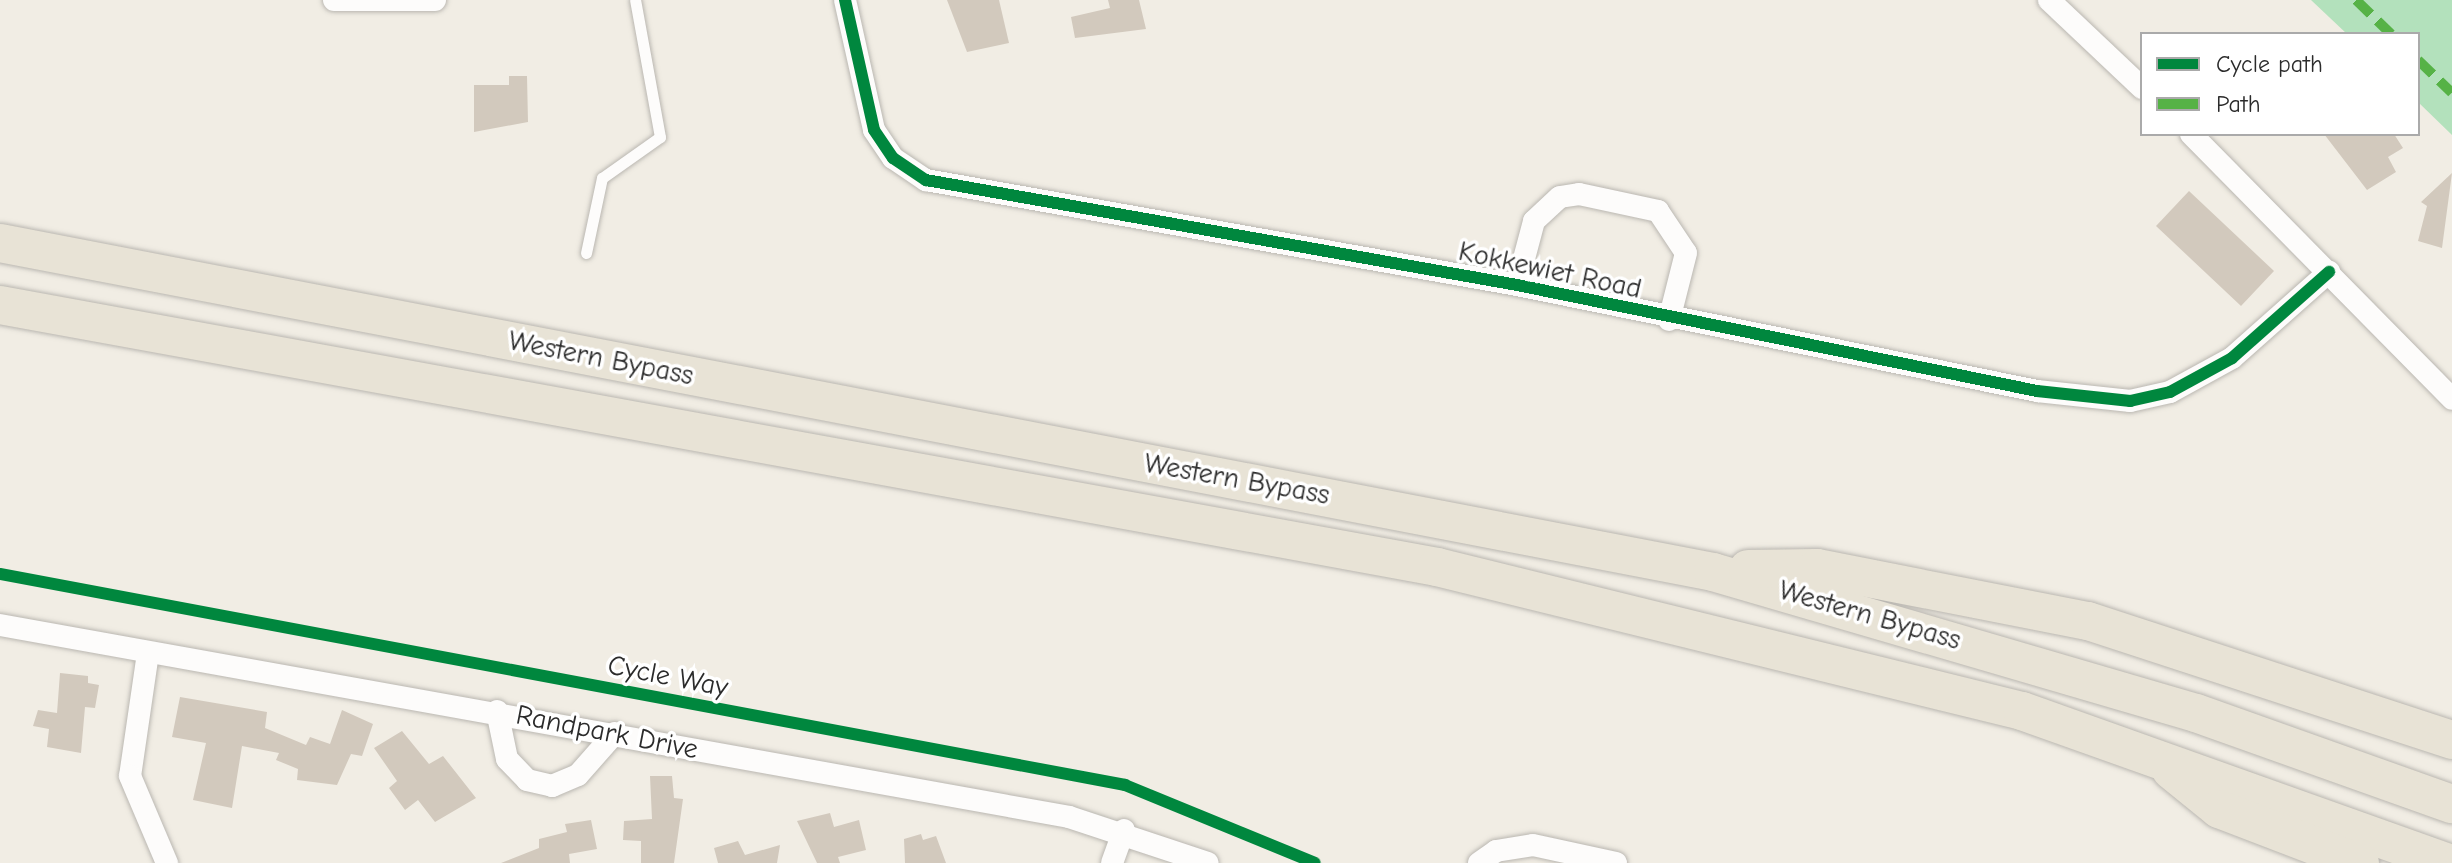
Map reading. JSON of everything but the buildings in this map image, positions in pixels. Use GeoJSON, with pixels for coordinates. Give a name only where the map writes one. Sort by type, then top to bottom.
{"type":"FeatureCollection","features":[{"type":"Feature","properties":{"kind":"highway","name":"Western Bypass"},"geometry":{"type":"LineString","coordinates":[[0,243],[1713,572],[2196,713],[2452,804]]}},
{"type":"Feature","properties":{"kind":"highway","name":"Western Bypass"},"geometry":{"type":"LineString","coordinates":[[0,305],[1437,567],[1851,663],[2161,759],[2450,863]]}},
{"type":"Feature","properties":{"kind":"highway"},"geometry":{"type":"LineString","coordinates":[[1713,572],[1817,568],[2088,621],[2452,740]]}},
{"type":"Feature","properties":{"kind":"highway"},"geometry":{"type":"LineString","coordinates":[[2161,759],[2219,809],[2360,863]]}},
{"type":"Feature","properties":{"kind":"street"},"geometry":{"type":"LineString","coordinates":[[334,0],[435,0]]}},
{"type":"Feature","properties":{"kind":"street","name":"Kokkewiet Road"},"geometry":{"type":"LineString","coordinates":[[845,0],[874,130],[893,158],[926,180],[1517,285],[1669,320],[2049,394],[2130,401],[2202,378],[2329,272]]}},
{"type":"Feature","properties":{"kind":"street"},"geometry":{"type":"LineString","coordinates":[[2049,0],[2140,86]]}},
{"type":"Feature","properties":{"kind":"street"},"geometry":{"type":"LineString","coordinates":[[2193,136],[2452,399]]}},
{"type":"Feature","properties":{"kind":"street"},"geometry":{"type":"LineString","coordinates":[[1517,285],[1534,221],[1560,197],[1579,194],[1658,211],[1686,253],[1669,320]]}},
{"type":"Feature","properties":{"kind":"street","name":"Randpark Drive"},"geometry":{"type":"LineString","coordinates":[[0,625],[497,711],[1124,830],[1208,863]]}},
{"type":"Feature","properties":{"kind":"street"},"geometry":{"type":"LineString","coordinates":[[148,653],[130,776],[167,863]]}},
{"type":"Feature","properties":{"kind":"street"},"geometry":{"type":"LineString","coordinates":[[497,711],[507,759],[527,780],[552,786],[578,775],[615,733]]}},
{"type":"Feature","properties":{"kind":"street"},"geometry":{"type":"LineString","coordinates":[[1112,863],[1124,830]]}},
{"type":"Feature","properties":{"kind":"street"},"geometry":{"type":"LineString","coordinates":[[1479,863],[1496,851],[1533,845],[1616,863]]}},
{"type":"Feature","properties":{"kind":"lane"},"geometry":{"type":"LineString","coordinates":[[586,253],[602,178],[615,162],[653,148],[660,137],[635,0]]}},
{"type":"Feature","properties":{"kind":"green space"},"geometry":{"type":"Polygon","coordinates":[[[2311,0],[2452,0],[2452,135],[2420,104],[2420,32],[2345,32],[2311,0]]]}},
{"type":"Feature","properties":{"kind":"marked path"},"geometry":{"type":"LineString","coordinates":[[2356,0],[2389,32]]}},
{"type":"Feature","properties":{"kind":"marked path"},"geometry":{"type":"LineString","coordinates":[[2420,62],[2452,93]]}},
{"type":"Feature","properties":{"kind":"cycle path"},"geometry":{"type":"LineString","coordinates":[[845,0],[874,130],[893,158],[926,180],[1517,285],[2037,391],[2130,401],[2170,392],[2232,358],[2329,272]]}},
{"type":"Feature","properties":{"kind":"cycle path","name":"Cycle Way"},"geometry":{"type":"LineString","coordinates":[[0,574],[1125,785],[1315,863]]}}]}
